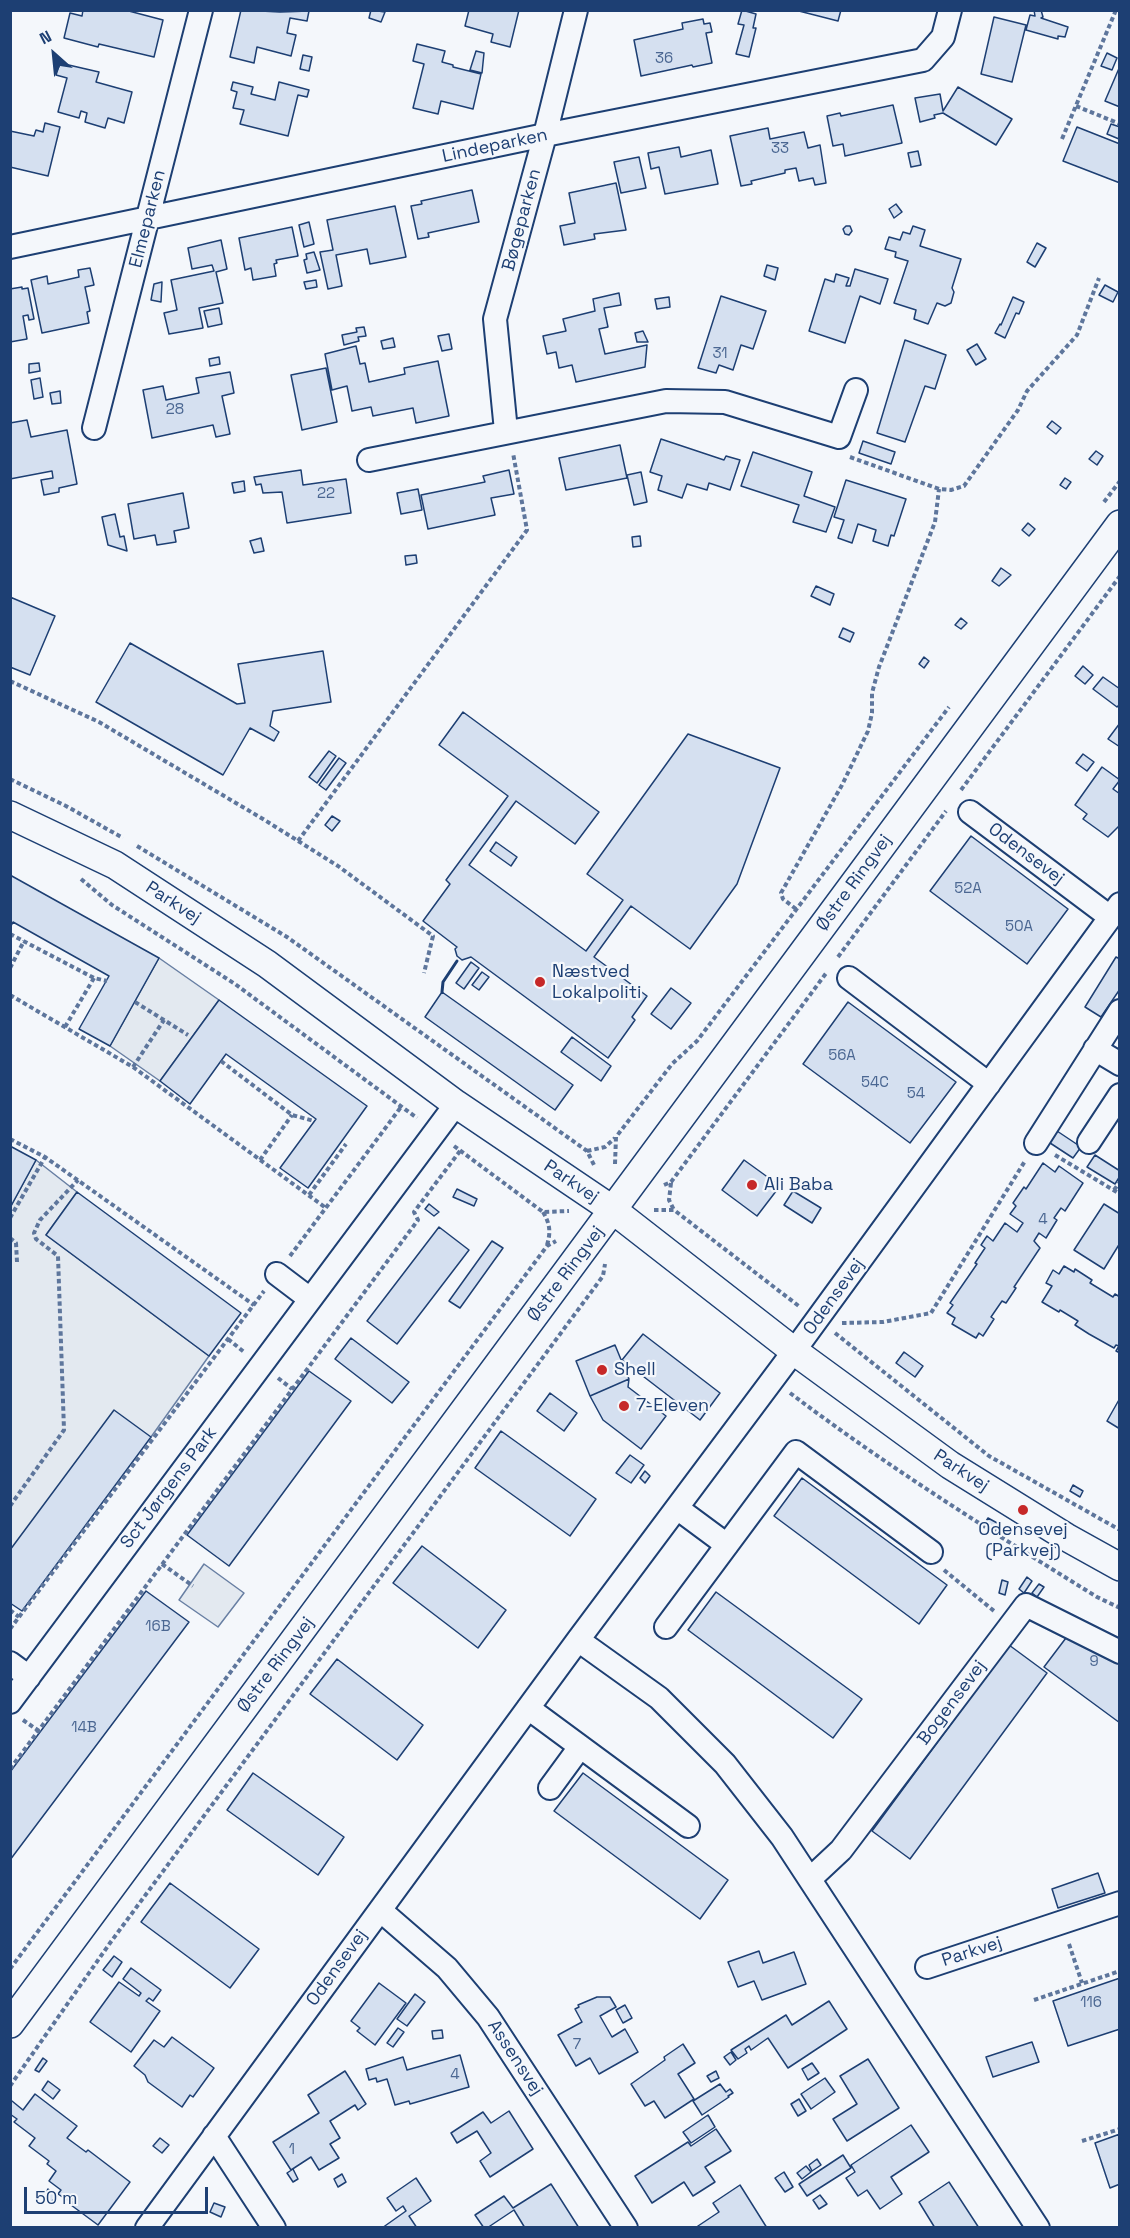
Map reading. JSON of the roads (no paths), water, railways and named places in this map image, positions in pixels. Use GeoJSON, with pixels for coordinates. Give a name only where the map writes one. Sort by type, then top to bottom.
{"type":"FeatureCollection","features":[{"type":"Feature","properties":{"kind":"street","name":"Elmeparken"},"geometry":{"type":"LineString","coordinates":[[94,428],[201,10]]}},
{"type":"Feature","properties":{"kind":"street","name":"Bøgeparken"},"geometry":{"type":"LineString","coordinates":[[506,431],[495,319],[576,10]]}},
{"type":"Feature","properties":{"kind":"street","name":"Lindeparken"},"geometry":{"type":"LineString","coordinates":[[10,247],[545,135],[923,60],[944,37],[950,10]]}},
{"type":"Feature","properties":{"kind":"street"},"geometry":{"type":"LineString","coordinates":[[369,460],[666,401],[725,402],[839,437],[856,390]]}},
{"type":"Feature","properties":{"kind":"street","name":"Østre Ringvej"},"geometry":{"type":"LineString","coordinates":[[10,2024],[613,1210],[1110,516]]}},
{"type":"Feature","properties":{"kind":"street","name":"Odensevej"},"geometry":{"type":"LineString","coordinates":[[147,2228],[578,1640],[817,1320],[1115,910],[965,802]]}},
{"type":"Feature","properties":{"kind":"street","name":"Parkvej"},"geometry":{"type":"LineString","coordinates":[[10,815],[115,865],[267,964],[456,1104],[613,1210],[794,1351],[950,1465],[1119,1567]]}},
{"type":"Feature","properties":{"kind":"street"},"geometry":{"type":"LineString","coordinates":[[849,978],[989,1084]]}},
{"type":"Feature","properties":{"kind":"street"},"geometry":{"type":"LineString","coordinates":[[1036,1143],[1119,1011]]}},
{"type":"Feature","properties":{"kind":"street"},"geometry":{"type":"LineString","coordinates":[[1095,1049],[1119,1064]]}},
{"type":"Feature","properties":{"kind":"street"},"geometry":{"type":"LineString","coordinates":[[1089,1142],[1119,1095]]}},
{"type":"Feature","properties":{"kind":"street","name":"Sct Jørgens Park"},"geometry":{"type":"LineString","coordinates":[[10,1702],[456,1104]]}},
{"type":"Feature","properties":{"kind":"street"},"geometry":{"type":"LineString","coordinates":[[277,1274],[310,1299]]}},
{"type":"Feature","properties":{"kind":"street"},"geometry":{"type":"LineString","coordinates":[[666,1628],[796,1452],[931,1552]]}},
{"type":"Feature","properties":{"kind":"street"},"geometry":{"type":"LineString","coordinates":[[677,1508],[727,1545]]}},
{"type":"Feature","properties":{"kind":"street","name":"Bogensevej"},"geometry":{"type":"LineString","coordinates":[[810,1879],[841,1850],[1026,1605],[1119,1652]]}},
{"type":"Feature","properties":{"kind":"street"},"geometry":{"type":"LineString","coordinates":[[578,1640],[659,1698],[725,1764],[782,1837],[1038,2228]]}},
{"type":"Feature","properties":{"kind":"street"},"geometry":{"type":"LineString","coordinates":[[10,1663],[29,1677]]}},
{"type":"Feature","properties":{"kind":"street"},"geometry":{"type":"LineString","coordinates":[[528,1708],[688,1826]]}},
{"type":"Feature","properties":{"kind":"street"},"geometry":{"type":"LineString","coordinates":[[550,1788],[580,1747]]}},
{"type":"Feature","properties":{"kind":"street","name":"Parkvej"},"geometry":{"type":"LineString","coordinates":[[927,1966],[1119,1903]]}},
{"type":"Feature","properties":{"kind":"street","name":"Assensvej"},"geometry":{"type":"LineString","coordinates":[[380,1910],[447,1968],[488,2017],[626,2228]]}},
{"type":"Feature","properties":{"kind":"street"},"geometry":{"type":"LineString","coordinates":[[214,2136],[274,2228]]}},
{"type":"Feature","properties":{"kind":"place","name":"Næstved Lokalpoliti"},"geometry":{"type":"Point","coordinates":[540,982]}},
{"type":"Feature","properties":{"kind":"place","name":"Ali Baba"},"geometry":{"type":"Point","coordinates":[752,1185]}},
{"type":"Feature","properties":{"kind":"place","name":"Shell"},"geometry":{"type":"Point","coordinates":[602,1370]}},
{"type":"Feature","properties":{"kind":"place","name":"7-Eleven"},"geometry":{"type":"Point","coordinates":[624,1406]}},
{"type":"Feature","properties":{"kind":"place","name":"Odensevej (Parkvej)"},"geometry":{"type":"Point","coordinates":[1023,1510]}}]}
